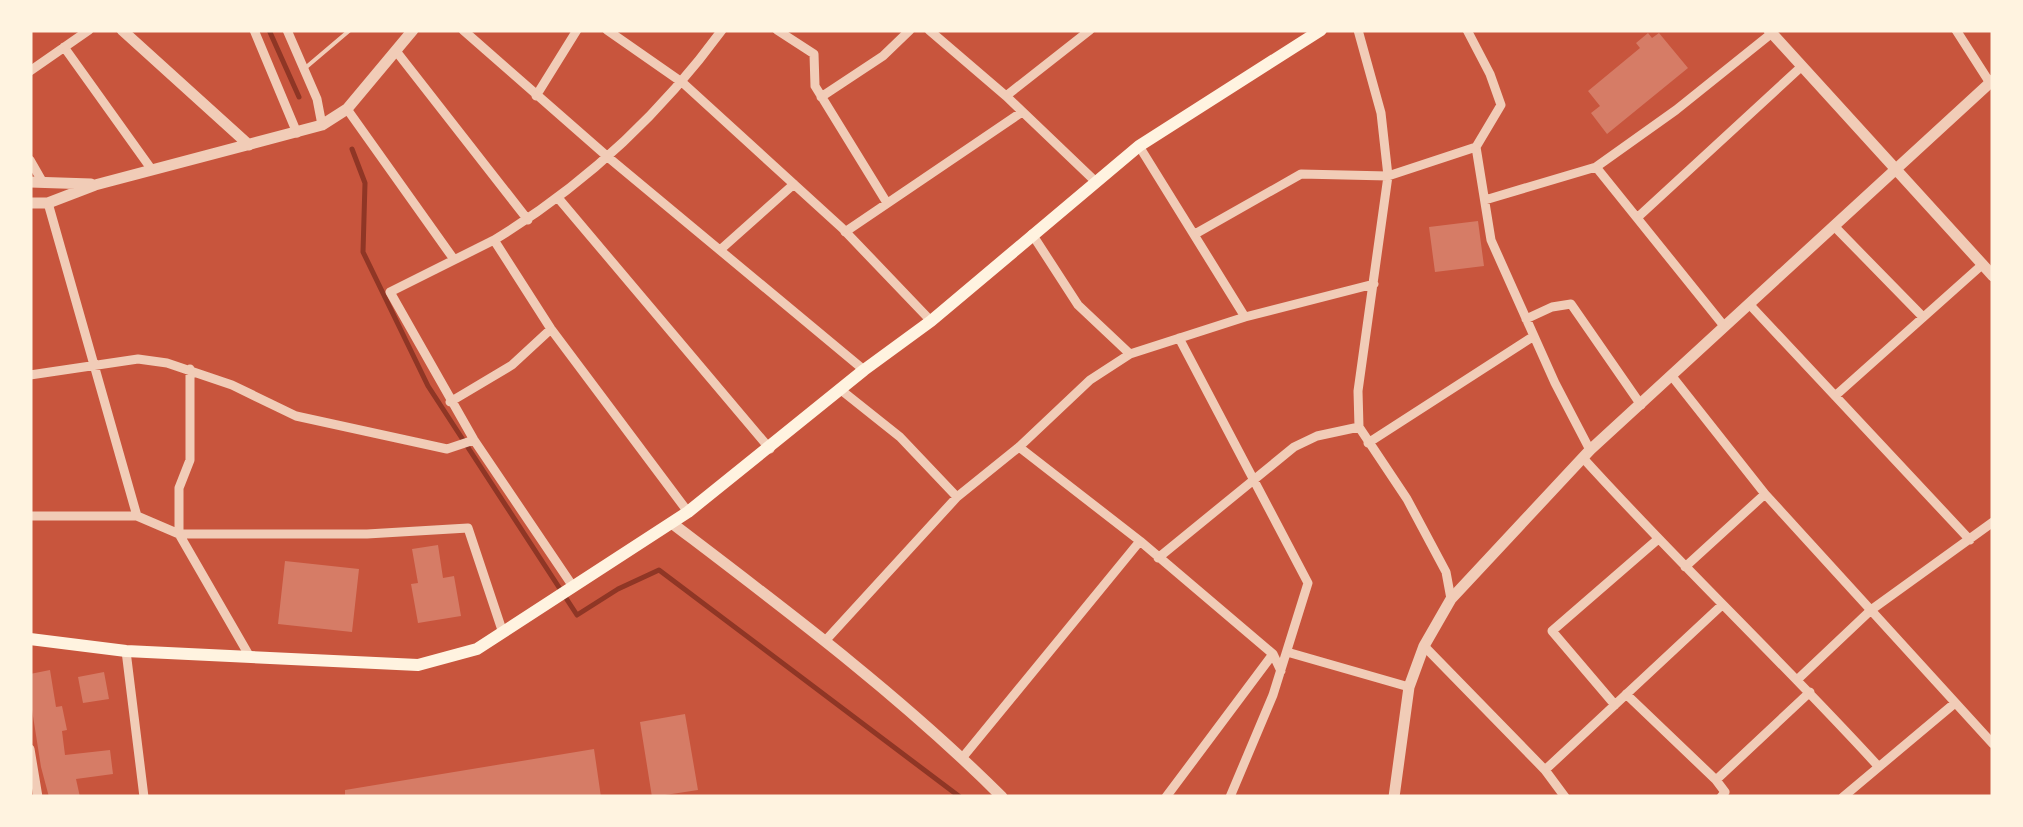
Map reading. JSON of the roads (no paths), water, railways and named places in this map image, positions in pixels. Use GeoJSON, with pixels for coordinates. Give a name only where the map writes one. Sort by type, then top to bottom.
{"type":"FeatureCollection","features":[{"type":"Feature","properties":{"kind":"main road"},"geometry":{"type":"LineString","coordinates":[[30,639],[126,651],[418,665],[476,650],[672,524],[931,321],[1139,146],[1305,34],[1321,30]]}},
{"type":"Feature","properties":{"kind":"street"},"geometry":{"type":"LineString","coordinates":[[30,71],[89,30]]}},
{"type":"Feature","properties":{"kind":"street"},"geometry":{"type":"LineString","coordinates":[[122,30],[249,144]]}},
{"type":"Feature","properties":{"kind":"street"},"geometry":{"type":"LineString","coordinates":[[254,30],[297,133]]}},
{"type":"Feature","properties":{"kind":"street"},"geometry":{"type":"LineString","coordinates":[[288,30],[317,99],[322,124]]}},
{"type":"Feature","properties":{"kind":"street"},"geometry":{"type":"LineString","coordinates":[[30,204],[48,203],[95,185],[322,124],[347,108],[413,30]]}},
{"type":"Feature","properties":{"kind":"street"},"geometry":{"type":"LineString","coordinates":[[463,30],[609,158],[864,370]]}},
{"type":"Feature","properties":{"kind":"street"},"geometry":{"type":"LineString","coordinates":[[536,96],[577,30]]}},
{"type":"Feature","properties":{"kind":"street"},"geometry":{"type":"LineString","coordinates":[[607,30],[683,83],[845,232],[931,321]]}},
{"type":"Feature","properties":{"kind":"street"},"geometry":{"type":"LineString","coordinates":[[570,587],[470,441],[390,292],[494,240],[559,199],[609,158],[683,83],[722,30]]}},
{"type":"Feature","properties":{"kind":"street"},"geometry":{"type":"LineString","coordinates":[[776,30],[814,54],[815,86],[887,203]]}},
{"type":"Feature","properties":{"kind":"street"},"geometry":{"type":"LineString","coordinates":[[821,97],[883,56],[910,30]]}},
{"type":"Feature","properties":{"kind":"street"},"geometry":{"type":"LineString","coordinates":[[928,30],[1006,96],[1095,181]]}},
{"type":"Feature","properties":{"kind":"street"},"geometry":{"type":"LineString","coordinates":[[1006,96],[1090,30]]}},
{"type":"Feature","properties":{"kind":"street"},"geometry":{"type":"LineString","coordinates":[[1358,30],[1381,112],[1388,176],[1358,391],[1359,427],[1407,498],[1446,572],[1451,599]]}},
{"type":"Feature","properties":{"kind":"street"},"geometry":{"type":"LineString","coordinates":[[1467,30],[1490,74],[1500,104],[1476,147],[1491,240],[1587,454],[1657,540],[1798,679],[1878,766]]}},
{"type":"Feature","properties":{"kind":"street"},"geometry":{"type":"LineString","coordinates":[[1394,797],[1409,687],[1424,646],[1451,599],[1587,454],[1992,81],[1956,30]]}},
{"type":"Feature","properties":{"kind":"street"},"geometry":{"type":"LineString","coordinates":[[1484,200],[1596,166],[1676,110],[1770,31],[1993,276]]}},
{"type":"Feature","properties":{"kind":"street"},"geometry":{"type":"LineString","coordinates":[[64,47],[152,170]]}},
{"type":"Feature","properties":{"kind":"street"},"geometry":{"type":"LineString","coordinates":[[396,51],[528,220]]}},
{"type":"Feature","properties":{"kind":"street"},"geometry":{"type":"LineString","coordinates":[[1638,217],[1801,67]]}},
{"type":"Feature","properties":{"kind":"street"},"geometry":{"type":"LineString","coordinates":[[347,108],[453,258]]}},
{"type":"Feature","properties":{"kind":"street"},"geometry":{"type":"LineString","coordinates":[[845,232],[1022,112]]}},
{"type":"Feature","properties":{"kind":"street"},"geometry":{"type":"LineString","coordinates":[[1139,146],[1245,317]]}},
{"type":"Feature","properties":{"kind":"street"},"geometry":{"type":"LineString","coordinates":[[1195,234],[1301,174],[1388,176],[1476,147]]}},
{"type":"Feature","properties":{"kind":"street"},"geometry":{"type":"LineString","coordinates":[[30,160],[36,182],[95,185]]}},
{"type":"Feature","properties":{"kind":"street"},"geometry":{"type":"LineString","coordinates":[[1596,166],[1724,326]]}},
{"type":"Feature","properties":{"kind":"street"},"geometry":{"type":"LineString","coordinates":[[720,250],[794,184]]}},
{"type":"Feature","properties":{"kind":"street"},"geometry":{"type":"LineString","coordinates":[[559,199],[770,449]]}},
{"type":"Feature","properties":{"kind":"street"},"geometry":{"type":"LineString","coordinates":[[48,203],[137,516]]}},
{"type":"Feature","properties":{"kind":"street"},"geometry":{"type":"LineString","coordinates":[[1834,226],[1923,317]]}},
{"type":"Feature","properties":{"kind":"street"},"geometry":{"type":"LineString","coordinates":[[1032,234],[1078,305],[1130,354]]}},
{"type":"Feature","properties":{"kind":"street"},"geometry":{"type":"LineString","coordinates":[[494,240],[551,329],[688,512]]}},
{"type":"Feature","properties":{"kind":"street"},"geometry":{"type":"LineString","coordinates":[[1835,396],[1983,264]]}},
{"type":"Feature","properties":{"kind":"street"},"geometry":{"type":"LineString","coordinates":[[826,640],[957,496],[1019,448],[1090,380],[1130,354],[1245,317],[1374,284]]}},
{"type":"Feature","properties":{"kind":"street"},"geometry":{"type":"LineString","coordinates":[[1526,319],[1552,307],[1571,304],[1641,405]]}},
{"type":"Feature","properties":{"kind":"street"},"geometry":{"type":"LineString","coordinates":[[1750,304],[1970,540]]}},
{"type":"Feature","properties":{"kind":"street"},"geometry":{"type":"LineString","coordinates":[[450,402],[512,365],[551,329]]}},
{"type":"Feature","properties":{"kind":"street"},"geometry":{"type":"LineString","coordinates":[[1368,443],[1534,336]]}},
{"type":"Feature","properties":{"kind":"street"},"geometry":{"type":"LineString","coordinates":[[1180,338],[1308,583],[1281,671],[1230,797]]}},
{"type":"Feature","properties":{"kind":"street"},"geometry":{"type":"LineString","coordinates":[[30,375],[138,359],[190,369],[296,416],[447,449],[470,441]]}},
{"type":"Feature","properties":{"kind":"street"},"geometry":{"type":"LineString","coordinates":[[190,369],[190,460],[179,488],[179,534],[250,657]]}},
{"type":"Feature","properties":{"kind":"street"},"geometry":{"type":"LineString","coordinates":[[1672,375],[1765,494],[1993,744]]}},
{"type":"Feature","properties":{"kind":"street"},"geometry":{"type":"LineString","coordinates":[[841,390],[900,437],[957,496]]}},
{"type":"Feature","properties":{"kind":"street"},"geometry":{"type":"LineString","coordinates":[[1158,558],[1294,447],[1317,436],[1359,427]]}},
{"type":"Feature","properties":{"kind":"street"},"geometry":{"type":"LineString","coordinates":[[1019,448],[1140,541],[1273,654],[1281,671]]}},
{"type":"Feature","properties":{"kind":"street"},"geometry":{"type":"LineString","coordinates":[[1685,567],[1765,494]]}},
{"type":"Feature","properties":{"kind":"street"},"geometry":{"type":"LineString","coordinates":[[30,516],[137,516],[179,534],[368,534],[468,528],[503,633]]}},
{"type":"Feature","properties":{"kind":"street"},"geometry":{"type":"LineString","coordinates":[[672,524],[826,640],[1002,797]]}},
{"type":"Feature","properties":{"kind":"street"},"geometry":{"type":"LineString","coordinates":[[1798,679],[1871,610],[1991,527]]}},
{"type":"Feature","properties":{"kind":"street"},"geometry":{"type":"LineString","coordinates":[[1614,705],[1552,631],[1657,540]]}},
{"type":"Feature","properties":{"kind":"street"},"geometry":{"type":"LineString","coordinates":[[962,758],[1140,541]]}},
{"type":"Feature","properties":{"kind":"street"},"geometry":{"type":"LineString","coordinates":[[1545,770],[1722,605]]}},
{"type":"Feature","properties":{"kind":"street"},"geometry":{"type":"LineString","coordinates":[[1424,646],[1545,770],[1565,797]]}},
{"type":"Feature","properties":{"kind":"street"},"geometry":{"type":"LineString","coordinates":[[126,651],[144,797]]}},
{"type":"Feature","properties":{"kind":"street"},"geometry":{"type":"LineString","coordinates":[[1287,652],[1409,687]]}},
{"type":"Feature","properties":{"kind":"street"},"geometry":{"type":"LineString","coordinates":[[1166,797],[1273,654]]}},
{"type":"Feature","properties":{"kind":"street"},"geometry":{"type":"LineString","coordinates":[[1716,780],[1810,692]]}},
{"type":"Feature","properties":{"kind":"street"},"geometry":{"type":"LineString","coordinates":[[1626,694],[1716,780],[1725,792],[1721,797]]}},
{"type":"Feature","properties":{"kind":"street"},"geometry":{"type":"LineString","coordinates":[[1843,797],[1955,703]]}},
{"type":"Feature","properties":{"kind":"street"},"geometry":{"type":"LineString","coordinates":[[30,749],[35,797]]}},
{"type":"Feature","properties":{"kind":"lane"},"geometry":{"type":"LineString","coordinates":[[304,68],[350,30]]}},
{"type":"Feature","properties":{"kind":"waterway"},"geometry":{"type":"LineString","coordinates":[[269,30],[299,97]]}},
{"type":"Feature","properties":{"kind":"waterway"},"geometry":{"type":"LineString","coordinates":[[352,149],[365,183],[363,252],[428,386],[577,615],[618,589],[659,570],[960,797]]}}]}
